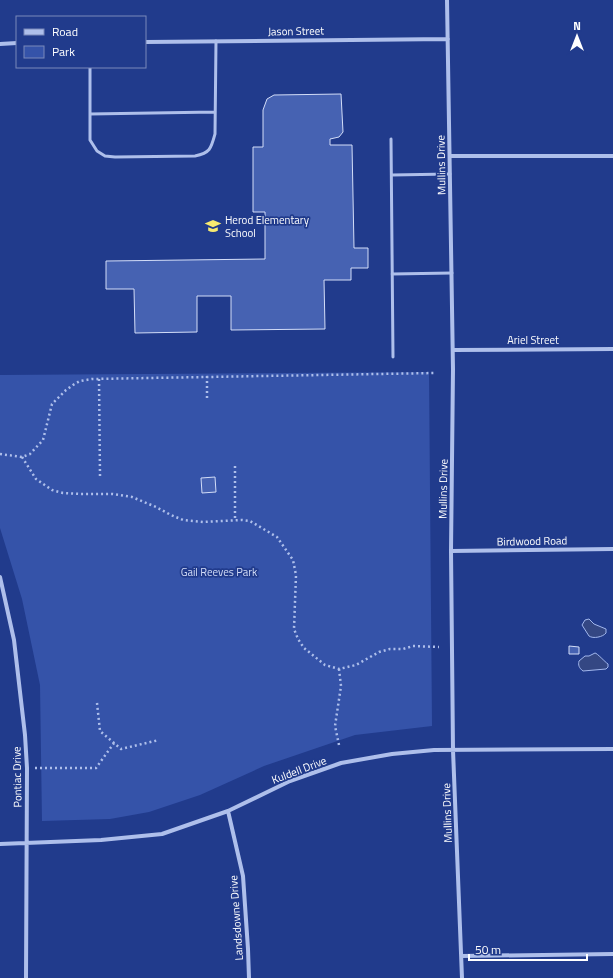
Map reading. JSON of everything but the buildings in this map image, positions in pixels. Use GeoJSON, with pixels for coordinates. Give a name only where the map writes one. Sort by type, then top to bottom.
{"type":"FeatureCollection","features":[{"type":"Feature","properties":{"kind":"street","name":"Mullins Drive"},"geometry":{"type":"LineString","coordinates":[[447,0],[453,350],[451,551],[453,750],[462,978]]}},
{"type":"Feature","properties":{"kind":"street","name":"Jason Street"},"geometry":{"type":"LineString","coordinates":[[146,42],[448,39]]}},
{"type":"Feature","properties":{"kind":"street"},"geometry":{"type":"LineString","coordinates":[[0,44],[16,43]]}},
{"type":"Feature","properties":{"kind":"street"},"geometry":{"type":"LineString","coordinates":[[450,156],[613,156]]}},
{"type":"Feature","properties":{"kind":"street","name":"Ariel Street"},"geometry":{"type":"LineString","coordinates":[[453,350],[613,349]]}},
{"type":"Feature","properties":{"kind":"street","name":"Birdwood Road"},"geometry":{"type":"LineString","coordinates":[[451,551],[613,549]]}},
{"type":"Feature","properties":{"kind":"street","name":"Pontiac Drive"},"geometry":{"type":"LineString","coordinates":[[0,577],[14,640],[25,735],[27,768],[26,978]]}},
{"type":"Feature","properties":{"kind":"street","name":"Kuldell Drive"},"geometry":{"type":"LineString","coordinates":[[0,844],[101,840],[162,834],[228,811],[290,781],[341,763],[392,754],[453,750],[613,749]]}},
{"type":"Feature","properties":{"kind":"street","name":"Landsdowne Drive"},"geometry":{"type":"LineString","coordinates":[[228,811],[243,876],[249,978]]}},
{"type":"Feature","properties":{"kind":"street"},"geometry":{"type":"LineString","coordinates":[[462,956],[613,954]]}},
{"type":"Feature","properties":{"kind":"lane"},"geometry":{"type":"LineString","coordinates":[[90,68],[90,140],[97,151],[104,156],[195,156],[205,154],[212,146],[215,134],[216,41]]}},
{"type":"Feature","properties":{"kind":"lane"},"geometry":{"type":"LineString","coordinates":[[90,114],[215,112]]}},
{"type":"Feature","properties":{"kind":"lane"},"geometry":{"type":"LineString","coordinates":[[391,139],[393,357]]}},
{"type":"Feature","properties":{"kind":"lane"},"geometry":{"type":"LineString","coordinates":[[392,175],[450,174]]}},
{"type":"Feature","properties":{"kind":"lane"},"geometry":{"type":"LineString","coordinates":[[392,274],[452,272]]}},
{"type":"Feature","properties":{"kind":"path"},"geometry":{"type":"LineString","coordinates":[[0,454],[22,457],[30,454],[43,440],[52,404],[66,390],[80,381],[99,379],[207,376],[435,373]]}},
{"type":"Feature","properties":{"kind":"path"},"geometry":{"type":"LineString","coordinates":[[207,376],[207,401]]}},
{"type":"Feature","properties":{"kind":"path"},"geometry":{"type":"LineString","coordinates":[[99,379],[100,476]]}},
{"type":"Feature","properties":{"kind":"path"},"geometry":{"type":"LineString","coordinates":[[22,457],[36,479],[52,490],[63,493],[113,494],[132,497],[183,520],[203,522],[235,520],[250,521],[277,536],[293,560],[296,575],[294,629],[304,648],[325,665],[339,669],[356,665],[379,652],[390,649],[403,649],[413,646],[440,647]]}},
{"type":"Feature","properties":{"kind":"path"},"geometry":{"type":"LineString","coordinates":[[235,466],[235,520]]}},
{"type":"Feature","properties":{"kind":"path"},"geometry":{"type":"LineString","coordinates":[[339,669],[341,686],[335,726],[339,745]]}},
{"type":"Feature","properties":{"kind":"path"},"geometry":{"type":"LineString","coordinates":[[98,703],[100,730],[121,749],[159,740]]}},
{"type":"Feature","properties":{"kind":"path"},"geometry":{"type":"LineString","coordinates":[[27,768],[96,768],[114,742]]}},
{"type":"Feature","properties":{"kind":"green space","name":"Gail Reeves Park"},"geometry":{"type":"Polygon","coordinates":[[[429,372],[432,726],[355,735],[264,766],[200,795],[149,812],[110,819],[42,821],[40,685],[22,599],[0,528],[0,375],[429,372]]]}},
{"type":"Feature","properties":{"kind":"shaded area"},"geometry":{"type":"Polygon","coordinates":[[[589,619],[594,624],[606,629],[606,633],[603,636],[589,636],[582,625],[585,620],[589,619]]]}},
{"type":"Feature","properties":{"kind":"shaded area"},"geometry":{"type":"Polygon","coordinates":[[[595,653],[608,664],[608,667],[606,669],[583,671],[579,666],[579,661],[585,656],[595,653]]]}},
{"type":"Feature","properties":{"kind":"place","name":"Herod Elementary School"},"geometry":{"type":"Point","coordinates":[213,226]}}]}
